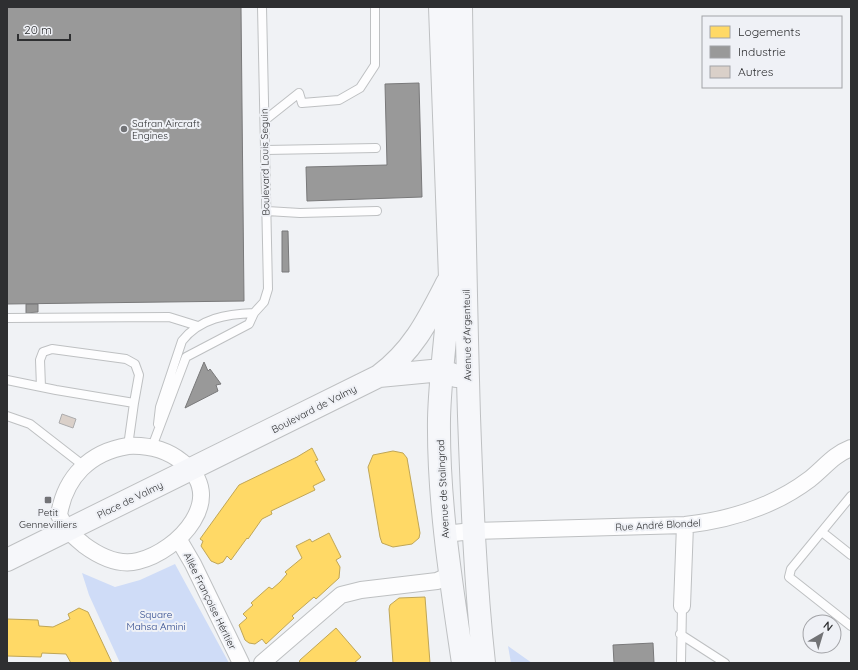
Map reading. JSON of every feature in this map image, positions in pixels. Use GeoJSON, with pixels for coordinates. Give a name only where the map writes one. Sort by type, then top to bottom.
{"type":"FeatureCollection","features":[{"type":"Feature","properties":{"kind":"main road"},"geometry":{"type":"LineString","coordinates":[[379,376],[394,365],[441,311],[450,278],[440,7]]}},
{"type":"Feature","properties":{"kind":"main road","name":"Avenue d'Argenteuil"},"geometry":{"type":"LineString","coordinates":[[461,7],[466,330],[473,531],[484,663]]}},
{"type":"Feature","properties":{"kind":"main road","name":"Avenue de Stalingrad"},"geometry":{"type":"LineString","coordinates":[[441,311],[442,370],[439,420],[444,534],[463,663]]}},
{"type":"Feature","properties":{"kind":"main road"},"geometry":{"type":"LineString","coordinates":[[442,370],[466,330]]}},
{"type":"Feature","properties":{"kind":"main road","name":"Boulevard de Valmy"},"geometry":{"type":"LineString","coordinates":[[192,469],[379,376],[442,370],[468,381]]}},
{"type":"Feature","properties":{"kind":"main road","name":"Place de Valmy"},"geometry":{"type":"LineString","coordinates":[[67,531],[192,469]]}},
{"type":"Feature","properties":{"kind":"main road"},"geometry":{"type":"LineString","coordinates":[[7,560],[67,531]]}},
{"type":"Feature","properties":{"kind":"street"},"geometry":{"type":"LineString","coordinates":[[128,446],[152,447],[166,452],[192,469],[201,490],[201,500],[198,513],[178,540],[138,562],[122,562],[102,556],[67,531],[59,515],[62,501],[70,482],[84,466],[98,455],[128,446]]}},
{"type":"Feature","properties":{"kind":"street","name":"Rue André Blondel"},"geometry":{"type":"LineString","coordinates":[[444,534],[473,531],[685,525],[737,516],[784,496],[804,483],[838,453],[851,448]]}},
{"type":"Feature","properties":{"kind":"street"},"geometry":{"type":"LineString","coordinates":[[682,606],[685,525]]}},
{"type":"Feature","properties":{"kind":"street","name":"Allée Françoise Héritier"},"geometry":{"type":"LineString","coordinates":[[178,540],[194,564],[241,663]]}},
{"type":"Feature","properties":{"kind":"street"},"geometry":{"type":"LineString","coordinates":[[262,663],[341,596],[360,590],[438,582],[450,575]]}},
{"type":"Feature","properties":{"kind":"lane","name":"Boulevard Louis Seguin"},"geometry":{"type":"LineString","coordinates":[[152,447],[186,357],[249,324],[254,313],[264,302],[268,289],[262,7]]}},
{"type":"Feature","properties":{"kind":"lane"},"geometry":{"type":"LineString","coordinates":[[265,120],[299,93],[302,103],[339,100],[360,88],[376,65],[375,7]]}},
{"type":"Feature","properties":{"kind":"lane"},"geometry":{"type":"LineString","coordinates":[[266,150],[376,148]]}},
{"type":"Feature","properties":{"kind":"lane"},"geometry":{"type":"LineString","coordinates":[[267,211],[300,213],[377,211]]}},
{"type":"Feature","properties":{"kind":"lane","name":"Boulevard Louis Seguin"},"geometry":{"type":"LineString","coordinates":[[158,429],[160,407],[182,341],[187,334],[211,318],[234,314],[254,313]]}},
{"type":"Feature","properties":{"kind":"lane"},"geometry":{"type":"LineString","coordinates":[[7,318],[169,317],[198,326]]}},
{"type":"Feature","properties":{"kind":"lane"},"geometry":{"type":"LineString","coordinates":[[41,387],[40,360],[42,352],[52,349],[126,359],[135,364],[139,375],[128,446]]}},
{"type":"Feature","properties":{"kind":"lane"},"geometry":{"type":"LineString","coordinates":[[7,380],[134,403]]}},
{"type":"Feature","properties":{"kind":"lane"},"geometry":{"type":"LineString","coordinates":[[7,416],[30,424],[84,466]]}},
{"type":"Feature","properties":{"kind":"lane"},"geometry":{"type":"LineString","coordinates":[[851,496],[791,569],[788,578],[851,626]]}},
{"type":"Feature","properties":{"kind":"lane"},"geometry":{"type":"LineString","coordinates":[[822,532],[851,555]]}},
{"type":"Feature","properties":{"kind":"lane"},"geometry":{"type":"LineString","coordinates":[[681,663],[680,634],[682,606]]}},
{"type":"Feature","properties":{"kind":"lane"},"geometry":{"type":"LineString","coordinates":[[680,634],[725,663]]}},
{"type":"Feature","properties":{"kind":"green space","name":"Square Mahsa Amini"},"geometry":{"type":"Polygon","coordinates":[[[175,564],[229,663],[120,663],[89,595],[82,573],[115,587],[140,580],[175,564]]]}},
{"type":"Feature","properties":{"kind":"green space"},"geometry":{"type":"Polygon","coordinates":[[[508,646],[532,663],[511,663],[508,646]]]}},
{"type":"Feature","properties":{"kind":"building: Logements"},"geometry":{"type":"Polygon","coordinates":[[[312,448],[318,460],[315,461],[325,480],[313,486],[315,490],[271,511],[272,514],[262,519],[231,560],[227,556],[223,562],[218,564],[211,561],[201,546],[203,541],[200,539],[239,485],[297,457],[312,448]]]}},
{"type":"Feature","properties":{"kind":"building: Logements"},"geometry":{"type":"Polygon","coordinates":[[[393,451],[403,453],[407,458],[420,533],[419,538],[412,544],[393,547],[382,543],[380,537],[368,467],[373,455],[393,451]]]}},
{"type":"Feature","properties":{"kind":"building: Logements"},"geometry":{"type":"Polygon","coordinates":[[[329,533],[341,557],[336,560],[340,567],[339,578],[316,599],[314,597],[292,616],[294,618],[266,644],[262,639],[255,644],[249,643],[245,640],[239,625],[247,618],[243,614],[253,605],[251,603],[269,587],[272,589],[280,582],[287,574],[285,572],[302,558],[296,546],[310,539],[312,542],[329,533]]]}},
{"type":"Feature","properties":{"kind":"building: Logements"},"geometry":{"type":"Polygon","coordinates":[[[425,597],[430,663],[393,663],[389,609],[390,605],[399,598],[425,597]]]}},
{"type":"Feature","properties":{"kind":"building: Logements"},"geometry":{"type":"Polygon","coordinates":[[[79,608],[88,612],[112,663],[71,663],[66,654],[42,653],[41,657],[7,656],[7,619],[38,620],[39,626],[53,627],[70,619],[68,614],[79,608]]]}},
{"type":"Feature","properties":{"kind":"building: Logements"},"geometry":{"type":"Polygon","coordinates":[[[336,628],[361,657],[354,663],[299,663],[300,660],[336,628]]]}},
{"type":"Feature","properties":{"kind":"building: Industrie","name":"Safran Aircraft Engines"},"geometry":{"type":"Polygon","coordinates":[[[7,7],[241,7],[244,301],[7,304],[7,7]]]}},
{"type":"Feature","properties":{"kind":"building: Industrie"},"geometry":{"type":"Polygon","coordinates":[[[419,83],[422,197],[307,201],[306,167],[387,165],[385,84],[419,83]]]}},
{"type":"Feature","properties":{"kind":"building: Industrie"},"geometry":{"type":"Polygon","coordinates":[[[282,231],[288,231],[289,272],[282,272],[282,231]]]}},
{"type":"Feature","properties":{"kind":"building: Industrie"},"geometry":{"type":"Polygon","coordinates":[[[26,304],[38,304],[38,312],[26,313],[26,304]]]}},
{"type":"Feature","properties":{"kind":"building: Industrie"},"geometry":{"type":"Polygon","coordinates":[[[204,362],[208,371],[210,369],[221,384],[216,385],[218,391],[185,408],[204,362]]]}},
{"type":"Feature","properties":{"kind":"building: Industrie"},"geometry":{"type":"Polygon","coordinates":[[[653,643],[654,663],[614,663],[613,645],[653,643]]]}},
{"type":"Feature","properties":{"kind":"building: Autres"},"geometry":{"type":"Polygon","coordinates":[[[62,414],[76,419],[73,428],[59,423],[62,414]]]}},
{"type":"Feature","properties":{"kind":"place","name":"Safran Aircraft Engines"},"geometry":{"type":"Point","coordinates":[124,129]}},
{"type":"Feature","properties":{"kind":"place","name":"Petit Gennevilliers"},"geometry":{"type":"Point","coordinates":[48,500]}}]}
